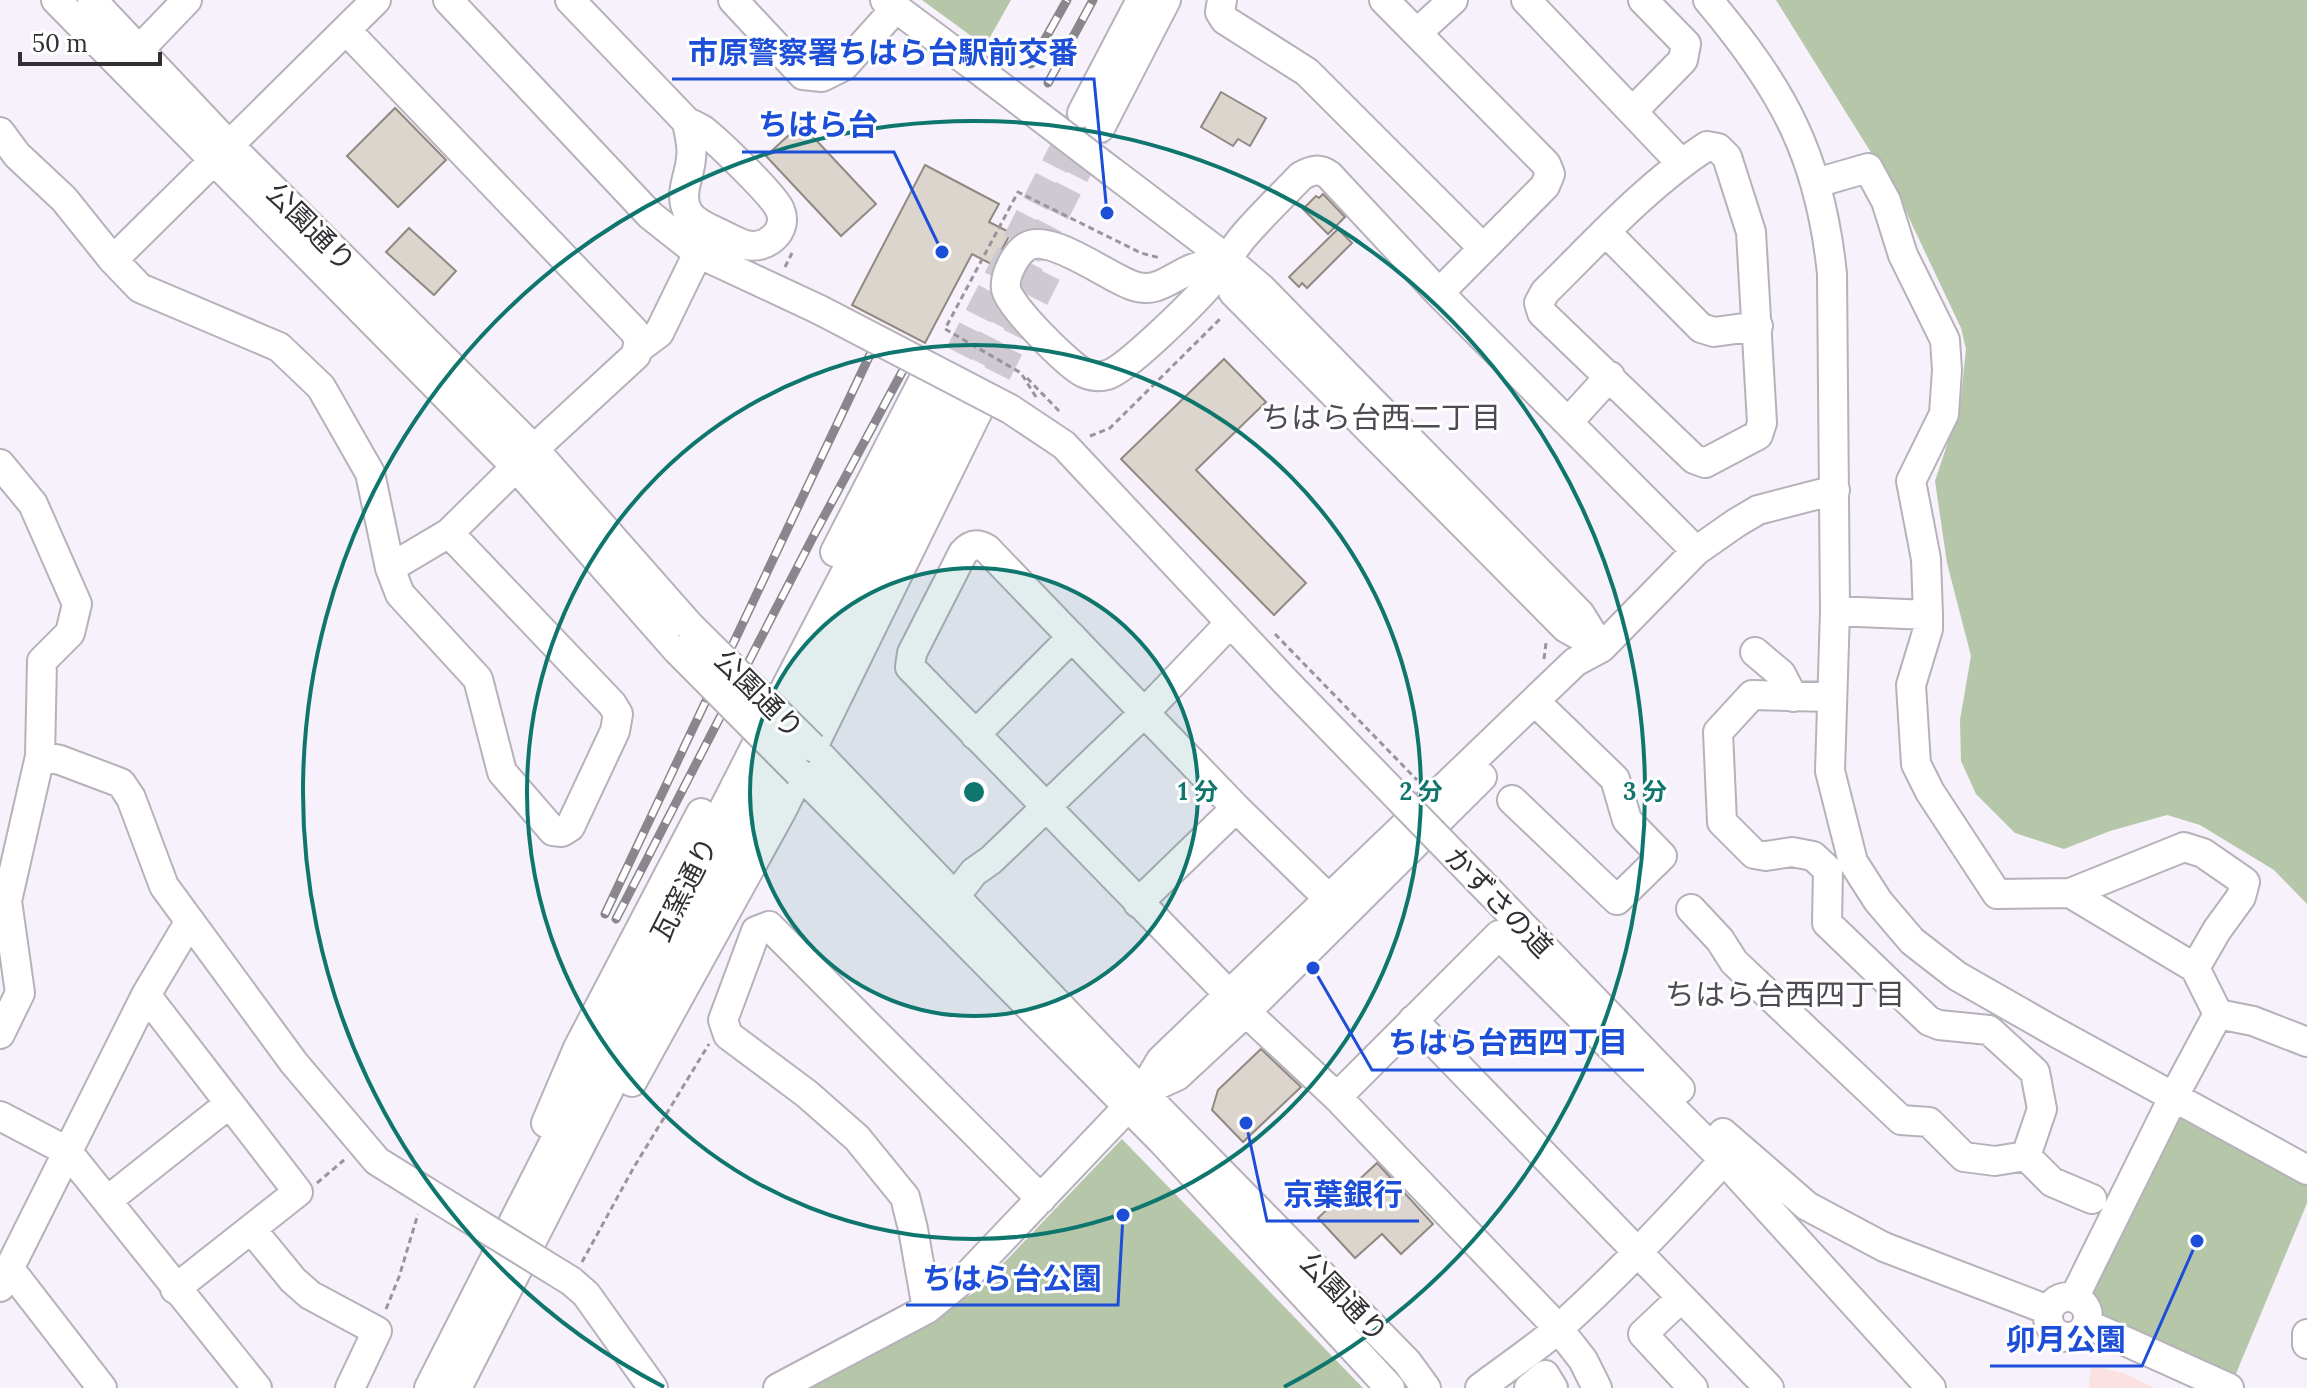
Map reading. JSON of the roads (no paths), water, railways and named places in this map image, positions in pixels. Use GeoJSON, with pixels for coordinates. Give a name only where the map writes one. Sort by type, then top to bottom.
{"type":"FeatureCollection","features":[{"type":"Feature","properties":{"kind":"street","name":"公園通り"},"geometry":{"type":"LineString","coordinates":[[56,0],[220,152],[525,458],[683,638],[754,709],[799,773],[1407,1362],[1426,1388]]}},
{"type":"Feature","properties":{"kind":"street","name":"公園通り"},"geometry":{"type":"LineString","coordinates":[[92,0],[139,50],[220,152]]}},
{"type":"Feature","properties":{"kind":"street"},"geometry":{"type":"LineString","coordinates":[[139,50],[187,0]]}},
{"type":"Feature","properties":{"kind":"street"},"geometry":{"type":"LineString","coordinates":[[113,260],[376,0]]}},
{"type":"Feature","properties":{"kind":"street","name":"かずさの道"},"geometry":{"type":"LineString","coordinates":[[448,0],[650,215],[698,253],[1023,403],[1285,681],[1739,1150],[1807,1206],[1884,1247],[2048,1310]]}},
{"type":"Feature","properties":{"kind":"street"},"geometry":{"type":"LineString","coordinates":[[570,0],[687,122]]}},
{"type":"Feature","properties":{"kind":"street"},"geometry":{"type":"LineString","coordinates":[[733,0],[803,75],[822,77],[844,66],[890,5],[971,64],[1262,289],[1580,614],[1601,648]]}},
{"type":"Feature","properties":{"kind":"street"},"geometry":{"type":"LineString","coordinates":[[1141,0],[1091,121],[1166,0]]}},
{"type":"Feature","properties":{"kind":"street"},"geometry":{"type":"LineString","coordinates":[[1222,0],[1220,12],[1225,20],[1307,72],[1483,248]]}},
{"type":"Feature","properties":{"kind":"street"},"geometry":{"type":"LineString","coordinates":[[1384,0],[1546,164],[1550,174],[1545,186],[1439,293]]}},
{"type":"Feature","properties":{"kind":"street"},"geometry":{"type":"LineString","coordinates":[[1417,33],[1453,0]]}},
{"type":"Feature","properties":{"kind":"street"},"geometry":{"type":"LineString","coordinates":[[1526,0],[1681,163]]}},
{"type":"Feature","properties":{"kind":"street"},"geometry":{"type":"LineString","coordinates":[[1633,111],[1683,60],[1686,44],[1643,0]]}},
{"type":"Feature","properties":{"kind":"street"},"geometry":{"type":"LineString","coordinates":[[1708,0],[1763,69],[1786,106],[1816,183],[1828,231],[1832,274],[1835,490],[1830,771],[1853,862],[1878,901],[1912,941],[1957,976],[2307,1170]]}},
{"type":"Feature","properties":{"kind":"street"},"geometry":{"type":"LineString","coordinates":[[346,30],[634,331],[639,340],[636,355],[449,533],[390,568]]}},
{"type":"Feature","properties":{"kind":"street"},"geometry":{"type":"LineString","coordinates":[[0,132],[17,155],[64,199],[140,288],[279,347],[321,387],[370,473],[390,568],[400,594],[478,679],[502,772],[553,831],[562,832],[570,827],[615,731],[618,714],[612,704],[449,533]]}},
{"type":"Feature","properties":{"kind":"street"},"geometry":{"type":"LineString","coordinates":[[1707,146],[1718,148],[1727,157],[1751,232],[1762,423],[1758,435],[1705,463],[1694,459],[1542,313],[1539,303],[1545,292],[1606,232],[1681,163],[1707,146]]}},
{"type":"Feature","properties":{"kind":"street"},"geometry":{"type":"LineString","coordinates":[[1816,183],[1868,168],[1886,201],[1903,255],[1945,340],[1947,370],[1944,414],[1911,481],[1926,559],[1928,615],[1928,629],[1911,685],[1916,764],[1930,792],[1997,894],[2070,893],[2184,847],[2203,853],[2245,882],[2241,897],[2195,968]]}},
{"type":"Feature","properties":{"kind":"street"},"geometry":{"type":"LineString","coordinates":[[1227,259],[1188,271],[1166,285],[1150,289],[1130,285],[1056,247],[1040,243],[1028,246],[1018,254],[1006,279],[1006,289],[1015,308],[1073,366],[1085,373],[1105,376],[1126,364],[1206,288],[1227,259],[1242,238],[1301,176],[1311,170],[1322,170],[1439,293],[1696,551]]}},
{"type":"Feature","properties":{"kind":"street"},"geometry":{"type":"LineString","coordinates":[[1606,232],[1701,328],[1714,332],[1758,326]]}},
{"type":"Feature","properties":{"kind":"street"},"geometry":{"type":"LineString","coordinates":[[639,348],[659,333],[698,253]]}},
{"type":"Feature","properties":{"kind":"street"},"geometry":{"type":"LineString","coordinates":[[1569,421],[1610,376]]}},
{"type":"Feature","properties":{"kind":"street"},"geometry":{"type":"LineString","coordinates":[[950,396],[812,747],[782,810],[561,1218],[520,1237],[515,1197],[578,1048],[754,709],[950,396]]}},
{"type":"Feature","properties":{"kind":"street","name":"瓦窯通り"},"geometry":{"type":"LineString","coordinates":[[457,1388],[520,1237],[772,714],[950,396]]}},
{"type":"Feature","properties":{"kind":"street"},"geometry":{"type":"LineString","coordinates":[[0,464],[33,504],[77,604],[70,633],[42,661],[40,756],[7,901],[20,993],[0,1034]]}},
{"type":"Feature","properties":{"kind":"street"},"geometry":{"type":"LineString","coordinates":[[1237,1004],[1547,713],[1589,671],[1601,648],[1696,551],[1758,510],[1835,490]]}},
{"type":"Feature","properties":{"kind":"street"},"geometry":{"type":"LineString","coordinates":[[1328,898],[1236,808],[987,549],[980,545],[969,546],[909,661],[915,673],[1237,1004],[1337,1097],[1558,1328],[1583,1360],[1597,1388]]}},
{"type":"Feature","properties":{"kind":"street"},"geometry":{"type":"LineString","coordinates":[[1835,611],[1928,615]]}},
{"type":"Feature","properties":{"kind":"street"},"geometry":{"type":"LineString","coordinates":[[956,895],[974,872],[991,860],[1145,712],[1230,623]]}},
{"type":"Feature","properties":{"kind":"street"},"geometry":{"type":"LineString","coordinates":[[975,735],[1072,637]]}},
{"type":"Feature","properties":{"kind":"street"},"geometry":{"type":"LineString","coordinates":[[778,1388],[927,1309],[968,1275],[1135,1099],[1177,1076],[1328,898],[1575,662],[1601,648]]}},
{"type":"Feature","properties":{"kind":"street"},"geometry":{"type":"LineString","coordinates":[[1755,652],[1781,674],[1793,697]]}},
{"type":"Feature","properties":{"kind":"street"},"geometry":{"type":"LineString","coordinates":[[1832,697],[1752,695],[1718,732],[1722,822],[1754,854],[1766,856],[1792,852],[1813,856],[1828,870],[1827,923],[1929,1021],[1939,1025],[1989,1030],[2035,1072],[2042,1109],[2026,1156]]}},
{"type":"Feature","properties":{"kind":"street","name":"公園通り"},"geometry":{"type":"LineString","coordinates":[[754,709],[812,747],[956,895],[1390,1388]]}},
{"type":"Feature","properties":{"kind":"street"},"geometry":{"type":"LineString","coordinates":[[1512,800],[1617,900],[1662,856],[1627,820],[1615,779],[1547,713]]}},
{"type":"Feature","properties":{"kind":"street"},"geometry":{"type":"LineString","coordinates":[[40,756],[60,760],[121,783],[131,798],[164,886],[294,1063],[377,1161],[571,1281],[586,1294],[653,1388]]}},
{"type":"Feature","properties":{"kind":"street"},"geometry":{"type":"LineString","coordinates":[[1138,903],[1236,808]]}},
{"type":"Feature","properties":{"kind":"street"},"geometry":{"type":"LineString","coordinates":[[2070,893],[2195,968],[2218,1014]]}},
{"type":"Feature","properties":{"kind":"street"},"geometry":{"type":"LineString","coordinates":[[1691,909],[1720,940],[1734,962],[1901,1120],[1929,1122],[1964,1157],[1995,1161],[2026,1156]]}},
{"type":"Feature","properties":{"kind":"street"},"geometry":{"type":"LineString","coordinates":[[102,1388],[5,1278],[146,995],[190,921]]}},
{"type":"Feature","properties":{"kind":"street"},"geometry":{"type":"LineString","coordinates":[[927,1309],[905,1197],[857,1138],[807,1094],[728,1035],[723,1020],[756,931],[769,926],[1041,1199]]}},
{"type":"Feature","properties":{"kind":"street"},"geometry":{"type":"LineString","coordinates":[[1337,1097],[1499,935],[1724,1160],[1931,1388]]}},
{"type":"Feature","properties":{"kind":"street"},"geometry":{"type":"LineString","coordinates":[[146,995],[298,1192],[175,1289]]}},
{"type":"Feature","properties":{"kind":"street"},"geometry":{"type":"LineString","coordinates":[[2218,1014],[2253,1021],[2307,1042]]}},
{"type":"Feature","properties":{"kind":"street"},"geometry":{"type":"LineString","coordinates":[[2074,1298],[2218,1014]]}},
{"type":"Feature","properties":{"kind":"street"},"geometry":{"type":"LineString","coordinates":[[1413,1020],[1769,1388]]}},
{"type":"Feature","properties":{"kind":"street"},"geometry":{"type":"LineString","coordinates":[[2035,1072],[2057,1033]]}},
{"type":"Feature","properties":{"kind":"street"},"geometry":{"type":"LineString","coordinates":[[108,1200],[229,1104]]}},
{"type":"Feature","properties":{"kind":"street"},"geometry":{"type":"LineString","coordinates":[[0,1116],[67,1151],[257,1388]]}},
{"type":"Feature","properties":{"kind":"street"},"geometry":{"type":"LineString","coordinates":[[2026,1156],[2052,1182],[2092,1199]]}},
{"type":"Feature","properties":{"kind":"street"},"geometry":{"type":"LineString","coordinates":[[1484,1387],[1558,1328],[1637,1254],[1724,1160]]}},
{"type":"Feature","properties":{"kind":"street"},"geometry":{"type":"LineString","coordinates":[[252,1230],[293,1280],[310,1295],[377,1331],[350,1388]]}},
{"type":"Feature","properties":{"kind":"street","name":"瓦窯通り"},"geometry":{"type":"LineString","coordinates":[[429,1388],[520,1237]]}},
{"type":"Feature","properties":{"kind":"street"},"geometry":{"type":"LineString","coordinates":[[1681,1298],[1643,1334],[1693,1388]]}},
{"type":"Feature","properties":{"kind":"street"},"geometry":{"type":"LineString","coordinates":[[2074,1298],[2086,1308],[2087,1324],[2077,1335],[2061,1336],[2049,1326],[2048,1310],[2059,1299],[2074,1298]]}},
{"type":"Feature","properties":{"kind":"street"},"geometry":{"type":"LineString","coordinates":[[2087,1324],[2229,1388]]}},
{"type":"Feature","properties":{"kind":"street"},"geometry":{"type":"LineString","coordinates":[[2307,1334],[2307,1344]]}},
{"type":"Feature","properties":{"kind":"street"},"geometry":{"type":"LineString","coordinates":[[1529,1388],[1545,1375],[1553,1388]]}},
{"type":"Feature","properties":{"kind":"tunnel"},"geometry":{"type":"LineString","coordinates":[[940,391],[1080,117]]}},
{"type":"Feature","properties":{"kind":"tunnel"},"geometry":{"type":"LineString","coordinates":[[960,400],[1097,132]]}},
{"type":"Feature","properties":{"kind":"tunnel"},"geometry":{"type":"LineString","coordinates":[[978,411],[1051,266],[1049,243]]}},
{"type":"Feature","properties":{"kind":"railway"},"geometry":{"type":"LineString","coordinates":[[1031,64],[1067,0]]}},
{"type":"Feature","properties":{"kind":"railway"},"geometry":{"type":"LineString","coordinates":[[1048,83],[1093,0]]}},
{"type":"Feature","properties":{"kind":"railway"},"geometry":{"type":"LineString","coordinates":[[605,914],[876,342]]}},
{"type":"Feature","properties":{"kind":"railway"},"geometry":{"type":"LineString","coordinates":[[616,919],[814,535],[908,361]]}},
{"type":"Feature","properties":{"kind":"place","name":"市原警察署ちはら台駅前交番"},"geometry":{"type":"Point","coordinates":[1107,213]}},
{"type":"Feature","properties":{"kind":"place","name":"ちはら台"},"geometry":{"type":"Point","coordinates":[942,252]}},
{"type":"Feature","properties":{"kind":"place","name":"ちはら台西四丁目"},"geometry":{"type":"Point","coordinates":[1313,968]}},
{"type":"Feature","properties":{"kind":"place","name":"京葉銀行"},"geometry":{"type":"Point","coordinates":[1246,1123]}},
{"type":"Feature","properties":{"kind":"place","name":"ちはら台公園"},"geometry":{"type":"Point","coordinates":[1123,1215]}},
{"type":"Feature","properties":{"kind":"place","name":"卯月公園"},"geometry":{"type":"Point","coordinates":[2197,1241]}},
{"type":"Feature","properties":{"kind":"district","name":"ちはら台西二丁目"},"geometry":{"type":"Point","coordinates":[1381,418]}},
{"type":"Feature","properties":{"kind":"district","name":"ちはら台西四丁目"},"geometry":{"type":"Point","coordinates":[1785,995]}}]}
